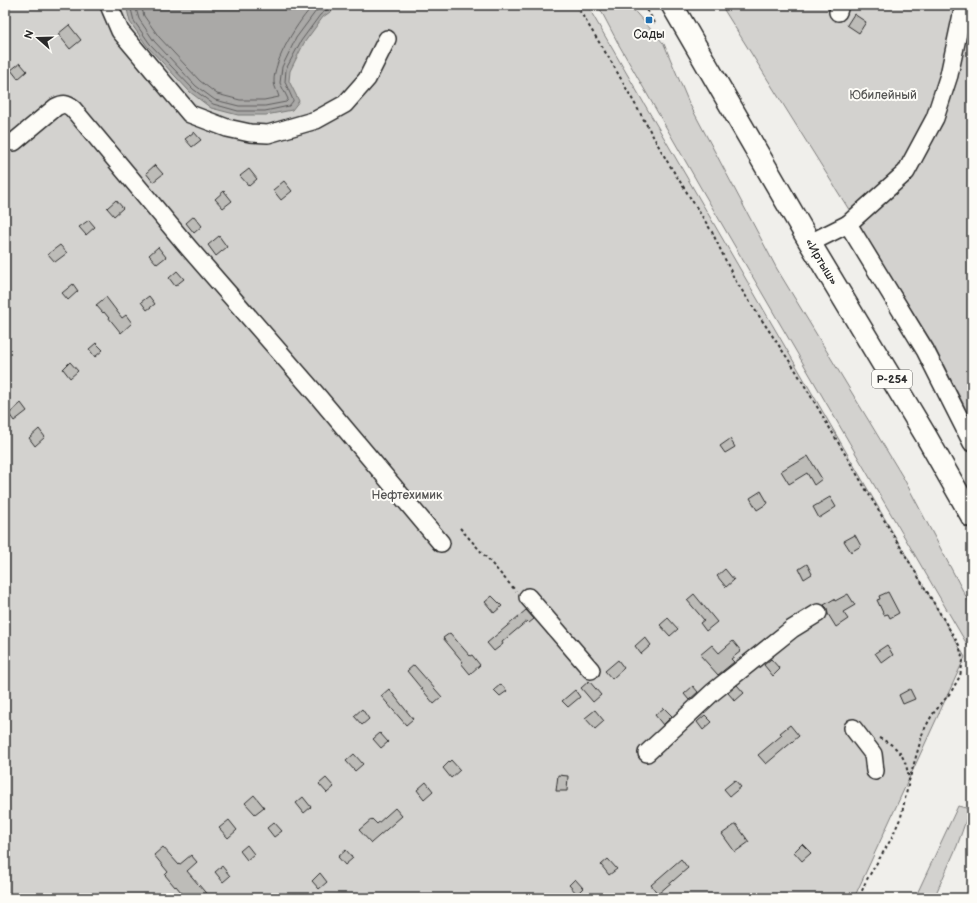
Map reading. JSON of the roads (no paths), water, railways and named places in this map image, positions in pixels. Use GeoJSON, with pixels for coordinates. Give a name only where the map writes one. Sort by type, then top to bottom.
{"type":"FeatureCollection","features":[{"type":"Feature","properties":{"kind":"main road","name":"«Иртыш»"},"geometry":{"type":"LineString","coordinates":[[672,5],[810,243],[926,436],[972,517]]}},
{"type":"Feature","properties":{"kind":"street"},"geometry":{"type":"LineString","coordinates":[[109,5],[120,31],[190,114],[227,128],[250,133],[268,134],[316,120],[345,104],[367,78],[387,39]]}},
{"type":"Feature","properties":{"kind":"street"},"geometry":{"type":"LineString","coordinates":[[810,243],[848,224],[906,172],[935,118],[949,75],[964,5]]}},
{"type":"Feature","properties":{"kind":"street"},"geometry":{"type":"LineString","coordinates":[[14,142],[56,106],[61,104],[67,105],[73,109],[188,247],[316,394],[441,543]]}},
{"type":"Feature","properties":{"kind":"street"},"geometry":{"type":"LineString","coordinates":[[848,224],[925,350],[972,443]]}},
{"type":"Feature","properties":{"kind":"street"},"geometry":{"type":"LineString","coordinates":[[523,595],[592,670]]}},
{"type":"Feature","properties":{"kind":"street"},"geometry":{"type":"LineString","coordinates":[[647,753],[713,692],[792,629],[818,613]]}},
{"type":"Feature","properties":{"kind":"street"},"geometry":{"type":"LineString","coordinates":[[853,728],[873,754],[875,771]]}},
{"type":"Feature","properties":{"kind":"water"},"geometry":{"type":"Polygon","coordinates":[[[126,5],[340,5],[323,17],[304,43],[290,71],[289,81],[299,101],[292,110],[266,115],[238,115],[211,108],[190,92],[147,46],[130,22],[126,5]]]}},
{"type":"Feature","properties":{"kind":"place","name":"Сады"},"geometry":{"type":"Point","coordinates":[649,20]}},
{"type":"Feature","properties":{"kind":"park label","name":"Юбилейный"},"geometry":{"type":"Point","coordinates":[883,95]}},
{"type":"Feature","properties":{"kind":"park label","name":"Нефтехимик"},"geometry":{"type":"Point","coordinates":[407,495]}}]}
